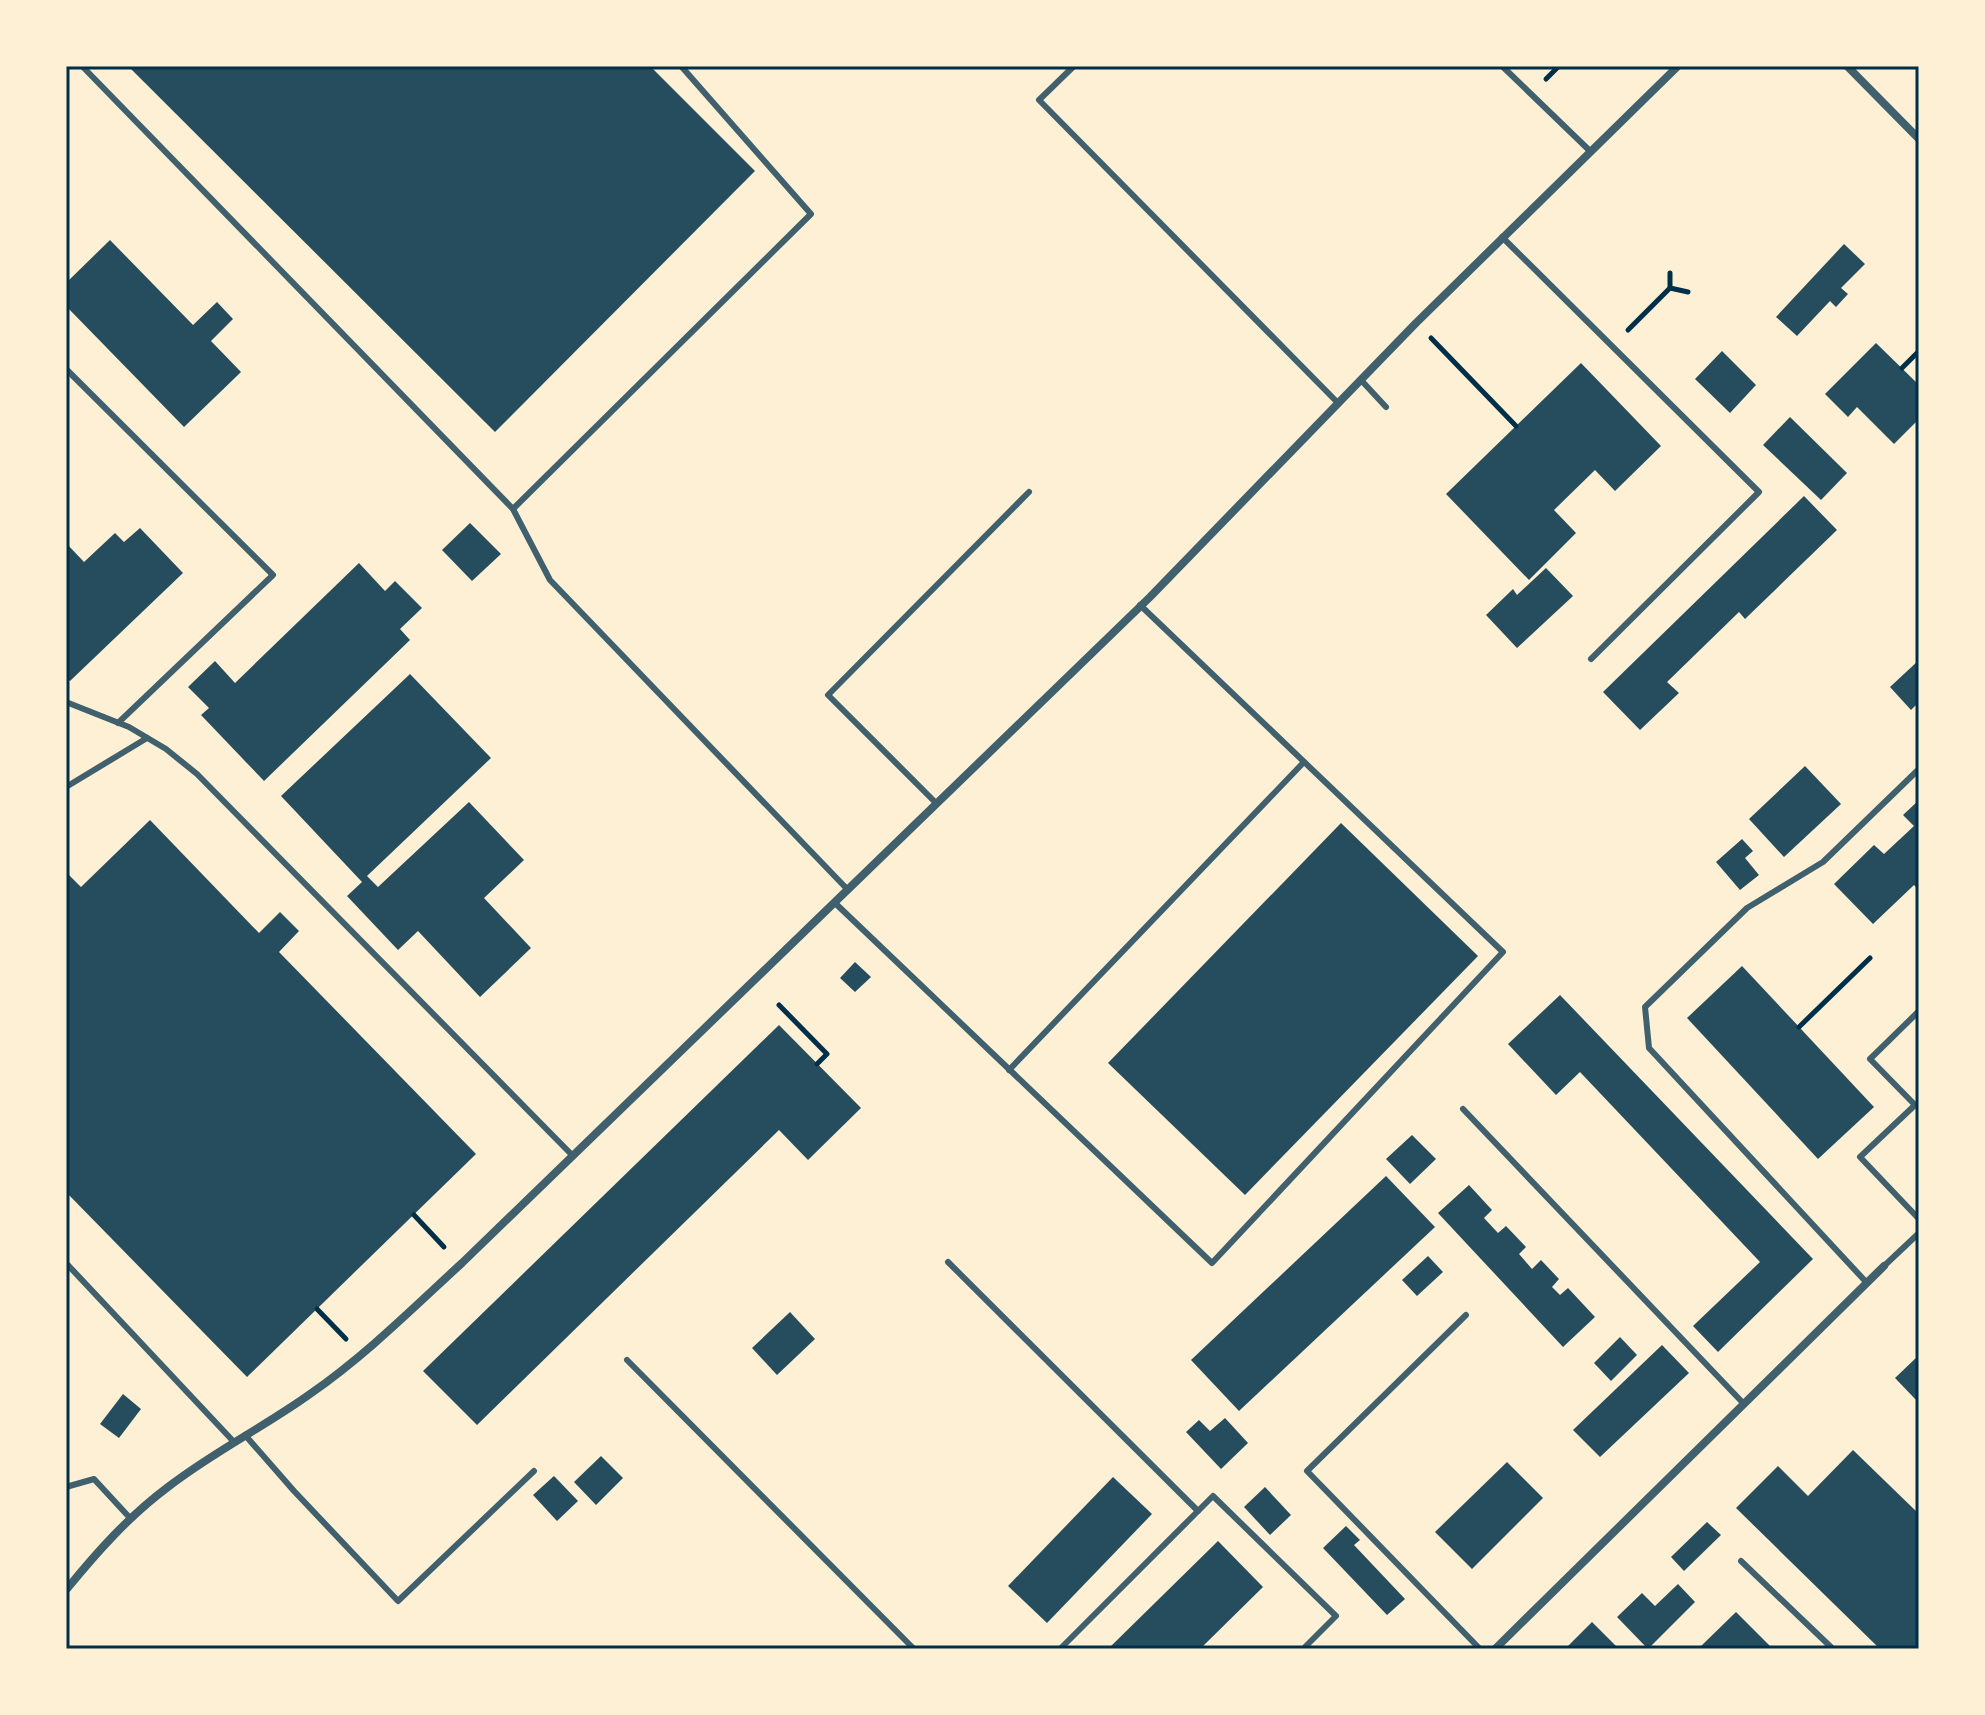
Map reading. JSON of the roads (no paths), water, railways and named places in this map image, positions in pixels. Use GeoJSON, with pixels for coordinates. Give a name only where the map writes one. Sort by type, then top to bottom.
{"type":"FeatureCollection","features":[{"type":"Feature","properties":{"kind":"street"},"geometry":{"type":"LineString","coordinates":[[66,1590],[130,1518],[168,1486],[311,1394],[352,1362],[462,1263],[1140,605],[1416,323],[1678,66]]}},
{"type":"Feature","properties":{"kind":"street"},"geometry":{"type":"LineString","coordinates":[[1847,66],[1919,139]]}},
{"type":"Feature","properties":{"kind":"street"},"geometry":{"type":"LineString","coordinates":[[1495,1649],[1884,1266]]}},
{"type":"Feature","properties":{"kind":"lane"},"geometry":{"type":"LineString","coordinates":[[82,66],[513,509],[550,580],[848,890]]}},
{"type":"Feature","properties":{"kind":"lane"},"geometry":{"type":"LineString","coordinates":[[513,509],[811,214],[681,66]]}},
{"type":"Feature","properties":{"kind":"lane"},"geometry":{"type":"LineString","coordinates":[[1074,66],[1039,100],[1338,403]]}},
{"type":"Feature","properties":{"kind":"lane"},"geometry":{"type":"LineString","coordinates":[[1502,66],[1590,151]]}},
{"type":"Feature","properties":{"kind":"lane"},"geometry":{"type":"LineString","coordinates":[[1502,237],[1759,492],[1591,659]]}},
{"type":"Feature","properties":{"kind":"lane"},"geometry":{"type":"LineString","coordinates":[[66,369],[273,575],[118,723]]}},
{"type":"Feature","properties":{"kind":"lane"},"geometry":{"type":"LineString","coordinates":[[1361,380],[1386,407]]}},
{"type":"Feature","properties":{"kind":"lane"},"geometry":{"type":"LineString","coordinates":[[937,804],[828,695],[1029,492]]}},
{"type":"Feature","properties":{"kind":"lane"},"geometry":{"type":"LineString","coordinates":[[835,903],[1212,1263],[1503,952],[1140,605]]}},
{"type":"Feature","properties":{"kind":"lane"},"geometry":{"type":"LineString","coordinates":[[66,702],[147,738],[197,774],[573,1156]]}},
{"type":"Feature","properties":{"kind":"lane"},"geometry":{"type":"LineString","coordinates":[[66,787],[147,738]]}},
{"type":"Feature","properties":{"kind":"lane"},"geometry":{"type":"LineString","coordinates":[[1009,1070],[1304,762]]}},
{"type":"Feature","properties":{"kind":"lane"},"geometry":{"type":"LineString","coordinates":[[1867,1283],[1649,1048],[1645,1007],[1747,908],[1823,862],[1919,769]]}},
{"type":"Feature","properties":{"kind":"lane"},"geometry":{"type":"LineString","coordinates":[[1919,1011],[1870,1059],[1915,1105],[1860,1157],[1919,1219]]}},
{"type":"Feature","properties":{"kind":"lane"},"geometry":{"type":"LineString","coordinates":[[1463,1109],[1744,1404]]}},
{"type":"Feature","properties":{"kind":"lane"},"geometry":{"type":"LineString","coordinates":[[1884,1266],[1919,1233]]}},
{"type":"Feature","properties":{"kind":"lane"},"geometry":{"type":"LineString","coordinates":[[948,1262],[1198,1511]]}},
{"type":"Feature","properties":{"kind":"lane"},"geometry":{"type":"LineString","coordinates":[[66,1263],[234,1442]]}},
{"type":"Feature","properties":{"kind":"lane"},"geometry":{"type":"LineString","coordinates":[[1466,1315],[1307,1471],[1480,1649]]}},
{"type":"Feature","properties":{"kind":"lane"},"geometry":{"type":"LineString","coordinates":[[627,1360],[914,1649]]}},
{"type":"Feature","properties":{"kind":"lane"},"geometry":{"type":"LineString","coordinates":[[245,1435],[398,1601],[534,1471]]}},
{"type":"Feature","properties":{"kind":"lane"},"geometry":{"type":"LineString","coordinates":[[66,1487],[94,1479],[130,1518]]}},
{"type":"Feature","properties":{"kind":"lane"},"geometry":{"type":"LineString","coordinates":[[1060,1649],[1213,1496],[1336,1616],[1303,1649]]}},
{"type":"Feature","properties":{"kind":"lane"},"geometry":{"type":"LineString","coordinates":[[1741,1561],[1833,1649]]}}]}
